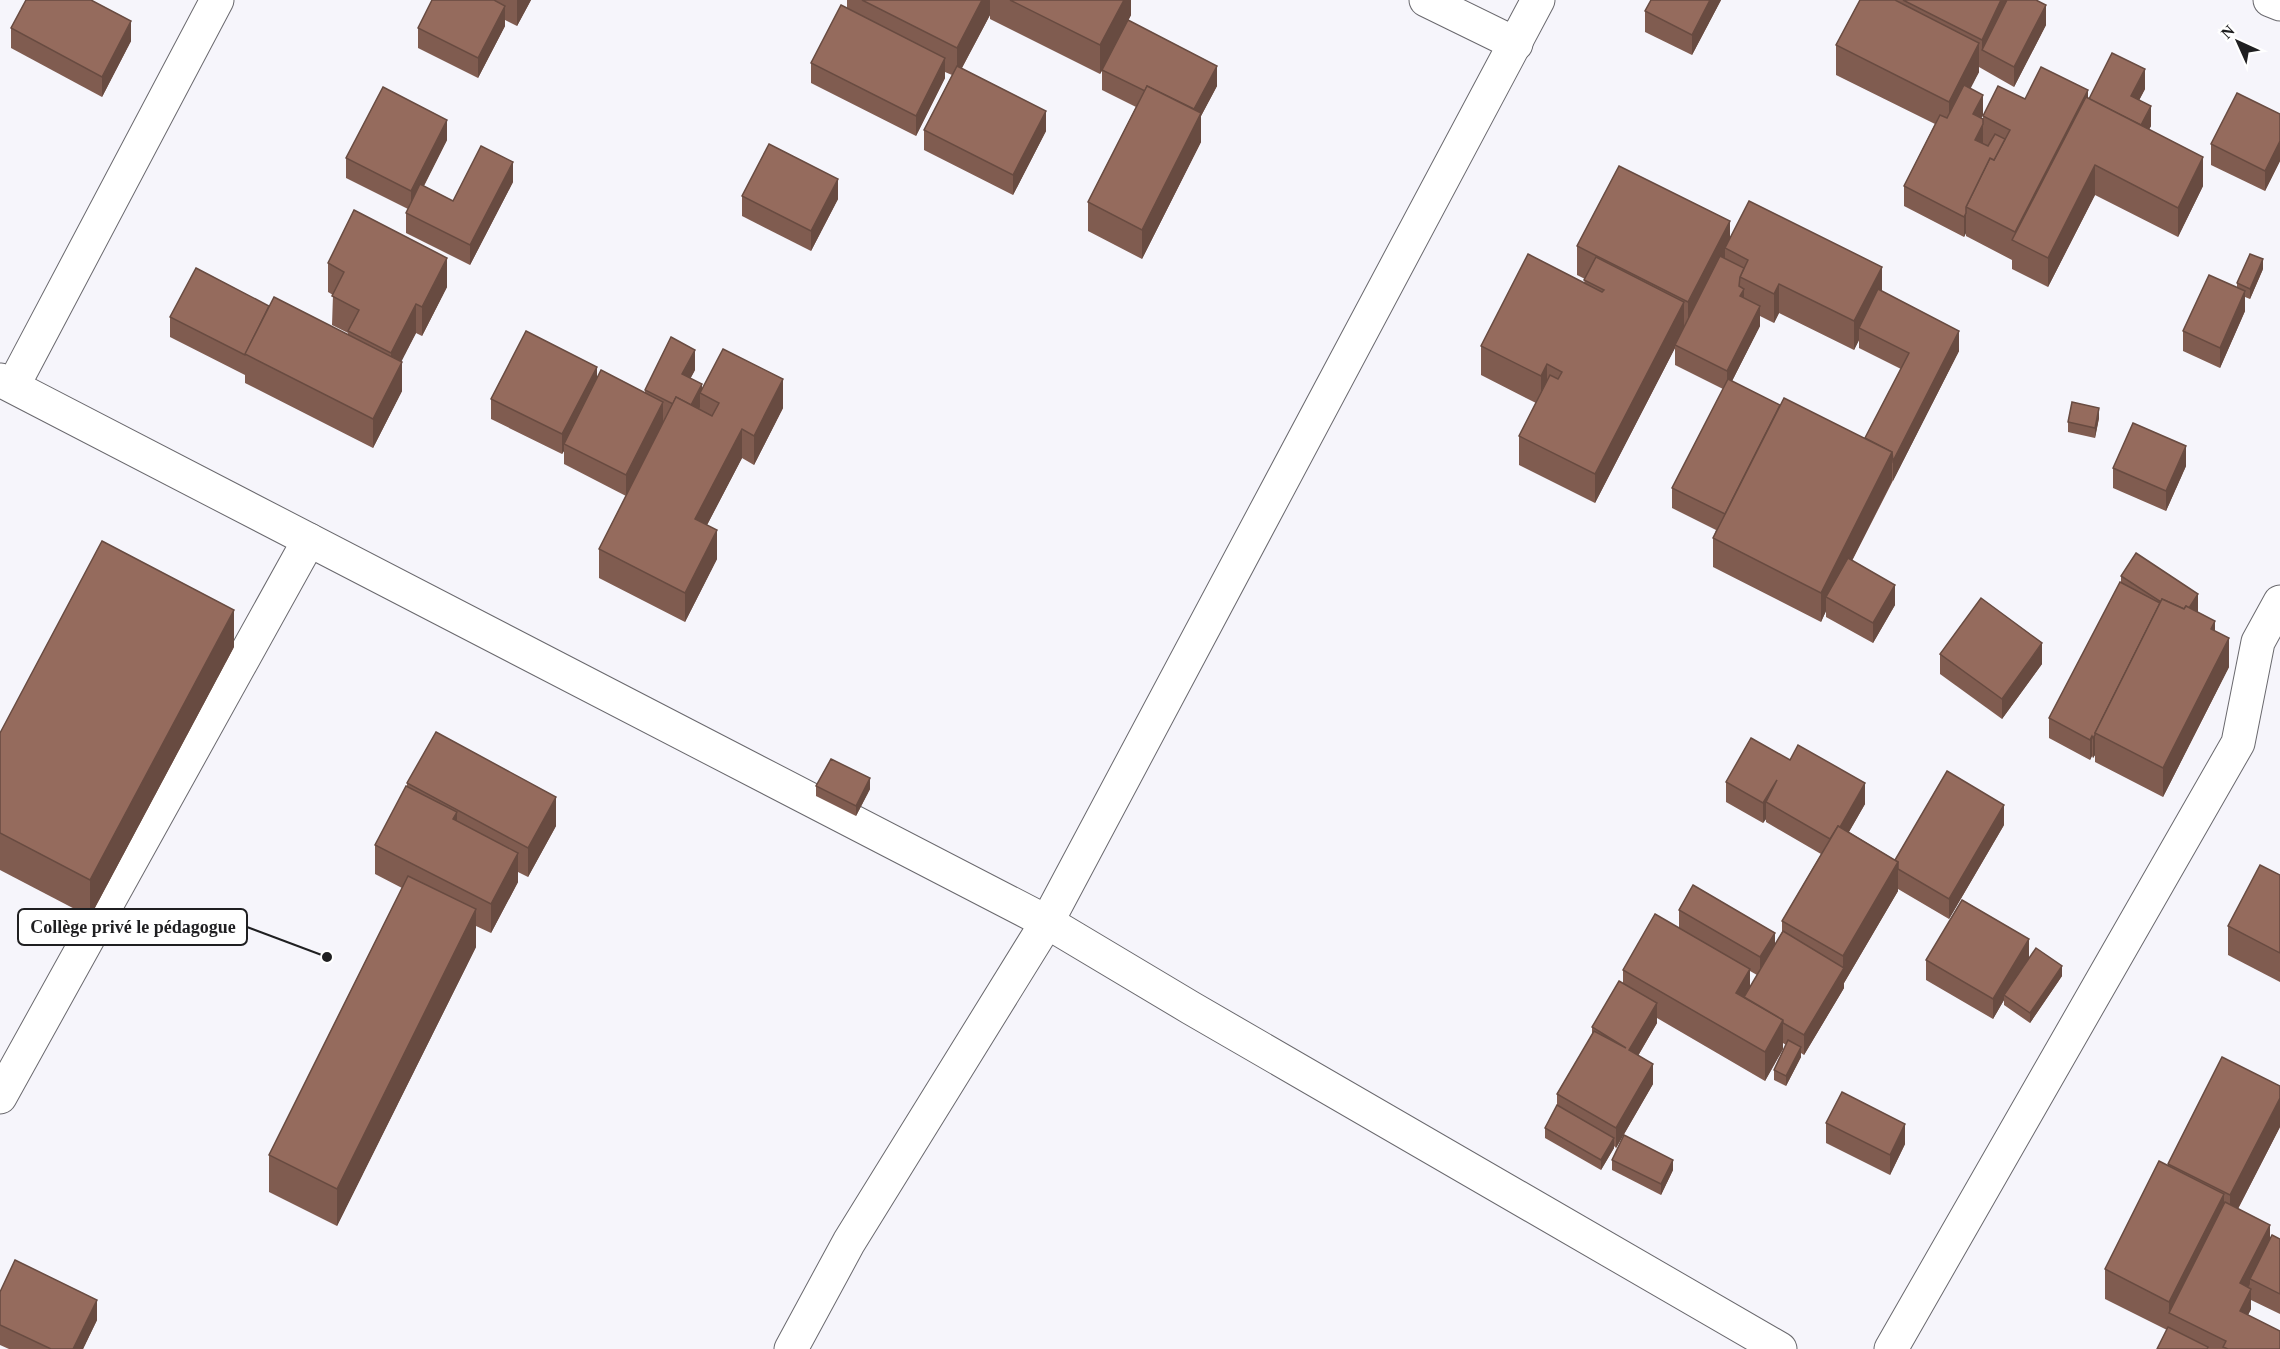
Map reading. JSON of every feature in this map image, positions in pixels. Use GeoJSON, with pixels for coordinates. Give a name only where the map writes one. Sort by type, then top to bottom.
{"type":"FeatureCollection","features":[{"type":"Feature","properties":{"kind":"street"},"geometry":{"type":"LineString","coordinates":[[217,0],[6,383],[1047,922],[1780,1349]]}},
{"type":"Feature","properties":{"kind":"street"},"geometry":{"type":"LineString","coordinates":[[1426,0],[1516,44]]}},
{"type":"Feature","properties":{"kind":"street"},"geometry":{"type":"LineString","coordinates":[[791,1349],[849,1242],[1047,922],[1538,0]]}},
{"type":"Feature","properties":{"kind":"street"},"geometry":{"type":"LineString","coordinates":[[2270,0],[2280,4]]}},
{"type":"Feature","properties":{"kind":"street"},"geometry":{"type":"LineString","coordinates":[[0,1097],[309,540]]}},
{"type":"Feature","properties":{"kind":"street"},"geometry":{"type":"LineString","coordinates":[[1891,1349],[2238,743],[2258,642],[2280,602]]}},
{"type":"Feature","properties":{"kind":"building"},"geometry":{"type":"Polygon","coordinates":[[[26,0],[91,0],[131,21],[102,77],[11,28],[26,0]]]}},
{"type":"Feature","properties":{"kind":"building"},"geometry":{"type":"Polygon","coordinates":[[[432,0],[494,0],[505,6],[478,58],[418,28],[432,0]]]}},
{"type":"Feature","properties":{"kind":"building"},"geometry":{"type":"Polygon","coordinates":[[[862,0],[982,0],[957,48],[862,0]]]}},
{"type":"Feature","properties":{"kind":"building"},"geometry":{"type":"Polygon","coordinates":[[[1010,0],[1124,0],[1100,45],[1010,0]]]}},
{"type":"Feature","properties":{"kind":"building"},"geometry":{"type":"Polygon","coordinates":[[[1651,0],[1710,0],[1692,35],[1645,11],[1651,0]]]}},
{"type":"Feature","properties":{"kind":"building"},"geometry":{"type":"Polygon","coordinates":[[[1860,0],[1895,0],[1979,43],[1949,102],[1836,45],[1860,0]]]}},
{"type":"Feature","properties":{"kind":"building"},"geometry":{"type":"Polygon","coordinates":[[[1903,0],[2001,0],[1982,40],[1903,0]]]}},
{"type":"Feature","properties":{"kind":"building"},"geometry":{"type":"Polygon","coordinates":[[[2007,0],[2036,0],[2046,5],[2014,67],[1982,50],[2007,0]]]}},
{"type":"Feature","properties":{"kind":"building"},"geometry":{"type":"Polygon","coordinates":[[[841,5],[945,58],[916,116],[811,63],[841,5]]]}},
{"type":"Feature","properties":{"kind":"building"},"geometry":{"type":"Polygon","coordinates":[[[1128,20],[1217,66],[1194,109],[1147,86],[1145,91],[1102,70],[1128,20]]]}},
{"type":"Feature","properties":{"kind":"building"},"geometry":{"type":"Polygon","coordinates":[[[2112,53],[2145,69],[2131,96],[2151,106],[2141,125],[2089,99],[2112,53]]]}},
{"type":"Feature","properties":{"kind":"building"},"geometry":{"type":"Polygon","coordinates":[[[957,66],[1046,111],[1013,175],[924,130],[957,66]]]}},
{"type":"Feature","properties":{"kind":"building"},"geometry":{"type":"Polygon","coordinates":[[[2041,67],[2088,90],[2015,232],[1966,207],[1990,158],[1994,160],[2010,130],[1983,116],[1998,86],[2025,99],[2041,67]]]}},
{"type":"Feature","properties":{"kind":"building"},"geometry":{"type":"Polygon","coordinates":[[[1964,85],[1983,95],[1973,114],[1983,119],[1975,140],[1988,146],[1995,134],[2005,139],[1994,160],[1990,158],[1966,207],[1964,217],[1904,186],[1940,115],[1947,118],[1964,85]]]}},
{"type":"Feature","properties":{"kind":"building"},"geometry":{"type":"Polygon","coordinates":[[[1147,86],[1201,113],[1142,230],[1088,202],[1147,86]]]}},
{"type":"Feature","properties":{"kind":"building"},"geometry":{"type":"Polygon","coordinates":[[[383,87],[447,120],[411,191],[346,158],[383,87]]]}},
{"type":"Feature","properties":{"kind":"building"},"geometry":{"type":"Polygon","coordinates":[[[2237,93],[2280,114],[2280,141],[2265,171],[2211,144],[2237,93]]]}},
{"type":"Feature","properties":{"kind":"building"},"geometry":{"type":"Polygon","coordinates":[[[2086,97],[2203,157],[2178,208],[2095,165],[2048,258],[2012,240],[2086,97]]]}},
{"type":"Feature","properties":{"kind":"building"},"geometry":{"type":"Polygon","coordinates":[[[769,144],[838,179],[811,231],[742,196],[769,144]]]}},
{"type":"Feature","properties":{"kind":"building"},"geometry":{"type":"Polygon","coordinates":[[[481,146],[513,162],[470,245],[406,213],[420,184],[453,201],[481,146]]]}},
{"type":"Feature","properties":{"kind":"building"},"geometry":{"type":"Polygon","coordinates":[[[1619,166],[1730,221],[1688,302],[1577,246],[1619,166]]]}},
{"type":"Feature","properties":{"kind":"building"},"geometry":{"type":"Polygon","coordinates":[[[1749,201],[1882,267],[1854,321],[1779,284],[1774,294],[1740,277],[1748,260],[1725,248],[1749,201]]]}},
{"type":"Feature","properties":{"kind":"building"},"geometry":{"type":"Polygon","coordinates":[[[354,210],[447,258],[422,307],[416,304],[391,353],[348,331],[359,310],[332,296],[344,272],[328,263],[354,210]]]}},
{"type":"Feature","properties":{"kind":"building"},"geometry":{"type":"Polygon","coordinates":[[[1528,254],[1602,292],[1604,290],[1584,280],[1596,257],[1684,302],[1595,474],[1519,436],[1550,375],[1558,379],[1562,372],[1547,364],[1541,376],[1481,346],[1528,254]]]}},
{"type":"Feature","properties":{"kind":"building"},"geometry":{"type":"Polygon","coordinates":[[[2250,254],[2263,259],[2250,289],[2237,283],[2250,254]]]}},
{"type":"Feature","properties":{"kind":"building"},"geometry":{"type":"Polygon","coordinates":[[[1720,256],[1744,268],[1739,286],[1744,289],[1740,296],[1760,306],[1727,371],[1675,345],[1720,256]]]}},
{"type":"Feature","properties":{"kind":"building"},"geometry":{"type":"Polygon","coordinates":[[[196,268],[269,306],[245,355],[170,317],[196,268]]]}},
{"type":"Feature","properties":{"kind":"building"},"geometry":{"type":"Polygon","coordinates":[[[2209,275],[2245,291],[2220,348],[2183,331],[2209,275]]]}},
{"type":"Feature","properties":{"kind":"building"},"geometry":{"type":"Polygon","coordinates":[[[1878,289],[1959,331],[1893,461],[1892,452],[1865,438],[1909,353],[1859,328],[1878,289]]]}},
{"type":"Feature","properties":{"kind":"building"},"geometry":{"type":"Polygon","coordinates":[[[274,297],[402,362],[373,419],[245,354],[274,297]]]}},
{"type":"Feature","properties":{"kind":"building"},"geometry":{"type":"Polygon","coordinates":[[[526,331],[597,367],[562,434],[491,399],[526,331]]]}},
{"type":"Feature","properties":{"kind":"building"},"geometry":{"type":"Polygon","coordinates":[[[671,337],[695,350],[682,374],[702,384],[691,405],[676,397],[673,404],[645,390],[671,337]]]}},
{"type":"Feature","properties":{"kind":"building"},"geometry":{"type":"Polygon","coordinates":[[[723,349],[783,379],[754,436],[742,429],[695,519],[717,530],[685,593],[599,549],[676,397],[712,416],[719,403],[700,393],[723,349]]]}},
{"type":"Feature","properties":{"kind":"building"},"geometry":{"type":"Polygon","coordinates":[[[601,370],[663,402],[626,475],[564,444],[601,370]]]}},
{"type":"Feature","properties":{"kind":"building"},"geometry":{"type":"Polygon","coordinates":[[[1728,379],[1780,405],[1725,514],[1672,488],[1728,379]]]}},
{"type":"Feature","properties":{"kind":"building"},"geometry":{"type":"Polygon","coordinates":[[[1784,398],[1892,452],[1821,593],[1713,538],[1784,398]]]}},
{"type":"Feature","properties":{"kind":"building"},"geometry":{"type":"Polygon","coordinates":[[[2072,402],[2099,408],[2095,428],[2068,422],[2072,402]]]}},
{"type":"Feature","properties":{"kind":"building"},"geometry":{"type":"Polygon","coordinates":[[[2133,423],[2186,446],[2166,491],[2113,468],[2133,423]]]}},
{"type":"Feature","properties":{"kind":"building"},"geometry":{"type":"Polygon","coordinates":[[[102,541],[234,610],[90,880],[0,833],[0,733],[102,541]]]}},
{"type":"Feature","properties":{"kind":"building"},"geometry":{"type":"Polygon","coordinates":[[[2136,553],[2198,594],[2189,608],[2186,606],[2184,609],[2162,599],[2161,602],[2121,576],[2136,553]]]}},
{"type":"Feature","properties":{"kind":"building"},"geometry":{"type":"Polygon","coordinates":[[[1848,558],[1895,585],[1873,623],[1826,597],[1848,558]]]}},
{"type":"Feature","properties":{"kind":"building"},"geometry":{"type":"Polygon","coordinates":[[[2120,582],[2160,603],[2095,735],[2090,740],[2049,718],[2120,582]]]}},
{"type":"Feature","properties":{"kind":"building"},"geometry":{"type":"Polygon","coordinates":[[[1981,598],[2042,643],[2002,699],[1940,654],[1981,598]]]}},
{"type":"Feature","properties":{"kind":"building"},"geometry":{"type":"Polygon","coordinates":[[[2162,599],[2184,609],[2186,606],[2215,621],[2211,629],[2229,638],[2163,768],[2095,733],[2162,599]]]}},
{"type":"Feature","properties":{"kind":"building"},"geometry":{"type":"Polygon","coordinates":[[[436,732],[556,797],[528,848],[407,783],[436,732]]]}},
{"type":"Feature","properties":{"kind":"building"},"geometry":{"type":"Polygon","coordinates":[[[1751,738],[1790,760],[1798,745],[1865,783],[1840,827],[1838,826],[1830,839],[1766,802],[1777,780],[1763,803],[1726,782],[1751,738]]]}},
{"type":"Feature","properties":{"kind":"building"},"geometry":{"type":"Polygon","coordinates":[[[831,759],[870,778],[856,806],[816,786],[831,759]]]}},
{"type":"Feature","properties":{"kind":"building"},"geometry":{"type":"Polygon","coordinates":[[[1947,771],[2004,805],[1949,899],[1898,869],[1898,862],[1895,860],[1947,771]]]}},
{"type":"Feature","properties":{"kind":"building"},"geometry":{"type":"Polygon","coordinates":[[[406,786],[457,812],[453,819],[518,853],[491,904],[375,845],[406,786]]]}},
{"type":"Feature","properties":{"kind":"building"},"geometry":{"type":"Polygon","coordinates":[[[1838,826],[1898,862],[1843,956],[1782,921],[1838,826]]]}},
{"type":"Feature","properties":{"kind":"building"},"geometry":{"type":"Polygon","coordinates":[[[2260,865],[2280,875],[2280,953],[2228,926],[2260,865]]]}},
{"type":"Feature","properties":{"kind":"building"},"geometry":{"type":"Polygon","coordinates":[[[408,876],[476,909],[337,1189],[269,1155],[408,876]]]}},
{"type":"Feature","properties":{"kind":"building"},"geometry":{"type":"Polygon","coordinates":[[[1693,885],[1775,933],[1760,957],[1679,910],[1693,885]]]}},
{"type":"Feature","properties":{"kind":"building"},"geometry":{"type":"Polygon","coordinates":[[[1962,900],[2029,939],[1993,999],[1926,960],[1962,900]]]}},
{"type":"Feature","properties":{"kind":"building"},"geometry":{"type":"Polygon","coordinates":[[[1655,914],[1750,969],[1736,993],[1783,1020],[1765,1052],[1623,970],[1655,914]]]}},
{"type":"Feature","properties":{"kind":"building"},"geometry":{"type":"Polygon","coordinates":[[[1783,931],[1844,968],[1804,1035],[1744,997],[1783,931]]]}},
{"type":"Feature","properties":{"kind":"building"},"geometry":{"type":"Polygon","coordinates":[[[2036,948],[2062,966],[2030,1013],[2004,995],[2036,948]]]}},
{"type":"Feature","properties":{"kind":"building"},"geometry":{"type":"Polygon","coordinates":[[[1619,981],[1657,1003],[1629,1050],[1653,1064],[1616,1128],[1557,1094],[1594,1031],[1626,1048],[1592,1027],[1619,981]]]}},
{"type":"Feature","properties":{"kind":"building"},"geometry":{"type":"Polygon","coordinates":[[[1788,1040],[1801,1047],[1786,1076],[1774,1070],[1788,1040]]]}},
{"type":"Feature","properties":{"kind":"building"},"geometry":{"type":"Polygon","coordinates":[[[2222,1057],[2280,1086],[2280,1098],[2230,1195],[2168,1164],[2222,1057]]]}},
{"type":"Feature","properties":{"kind":"building"},"geometry":{"type":"Polygon","coordinates":[[[1842,1092],[1905,1124],[1890,1155],[1826,1123],[1842,1092]]]}},
{"type":"Feature","properties":{"kind":"building"},"geometry":{"type":"Polygon","coordinates":[[[1557,1105],[1614,1138],[1601,1160],[1545,1128],[1557,1105]]]}},
{"type":"Feature","properties":{"kind":"building"},"geometry":{"type":"Polygon","coordinates":[[[1624,1135],[1673,1160],[1661,1184],[1612,1160],[1624,1135]]]}},
{"type":"Feature","properties":{"kind":"building"},"geometry":{"type":"Polygon","coordinates":[[[2159,1161],[2224,1194],[2169,1302],[2105,1269],[2159,1161]]]}},
{"type":"Feature","properties":{"kind":"building"},"geometry":{"type":"Polygon","coordinates":[[[2225,1202],[2270,1225],[2240,1283],[2251,1289],[2240,1311],[2280,1331],[2280,1349],[2228,1349],[2223,1347],[2226,1341],[2169,1313],[2225,1202]]]}},
{"type":"Feature","properties":{"kind":"building"},"geometry":{"type":"Polygon","coordinates":[[[2272,1235],[2280,1239],[2280,1294],[2250,1279],[2272,1235]]]}},
{"type":"Feature","properties":{"kind":"building"},"geometry":{"type":"Polygon","coordinates":[[[15,1260],[97,1300],[73,1349],[51,1349],[0,1325],[0,1292],[15,1260]]]}},
{"type":"Feature","properties":{"kind":"building"},"geometry":{"type":"Polygon","coordinates":[[[2168,1327],[2208,1347],[2207,1349],[2157,1349],[2168,1327]]]}},
{"type":"Feature","properties":{"kind":"place","name":"Collège privé le pédagogue"},"geometry":{"type":"Point","coordinates":[327,957]}}]}
